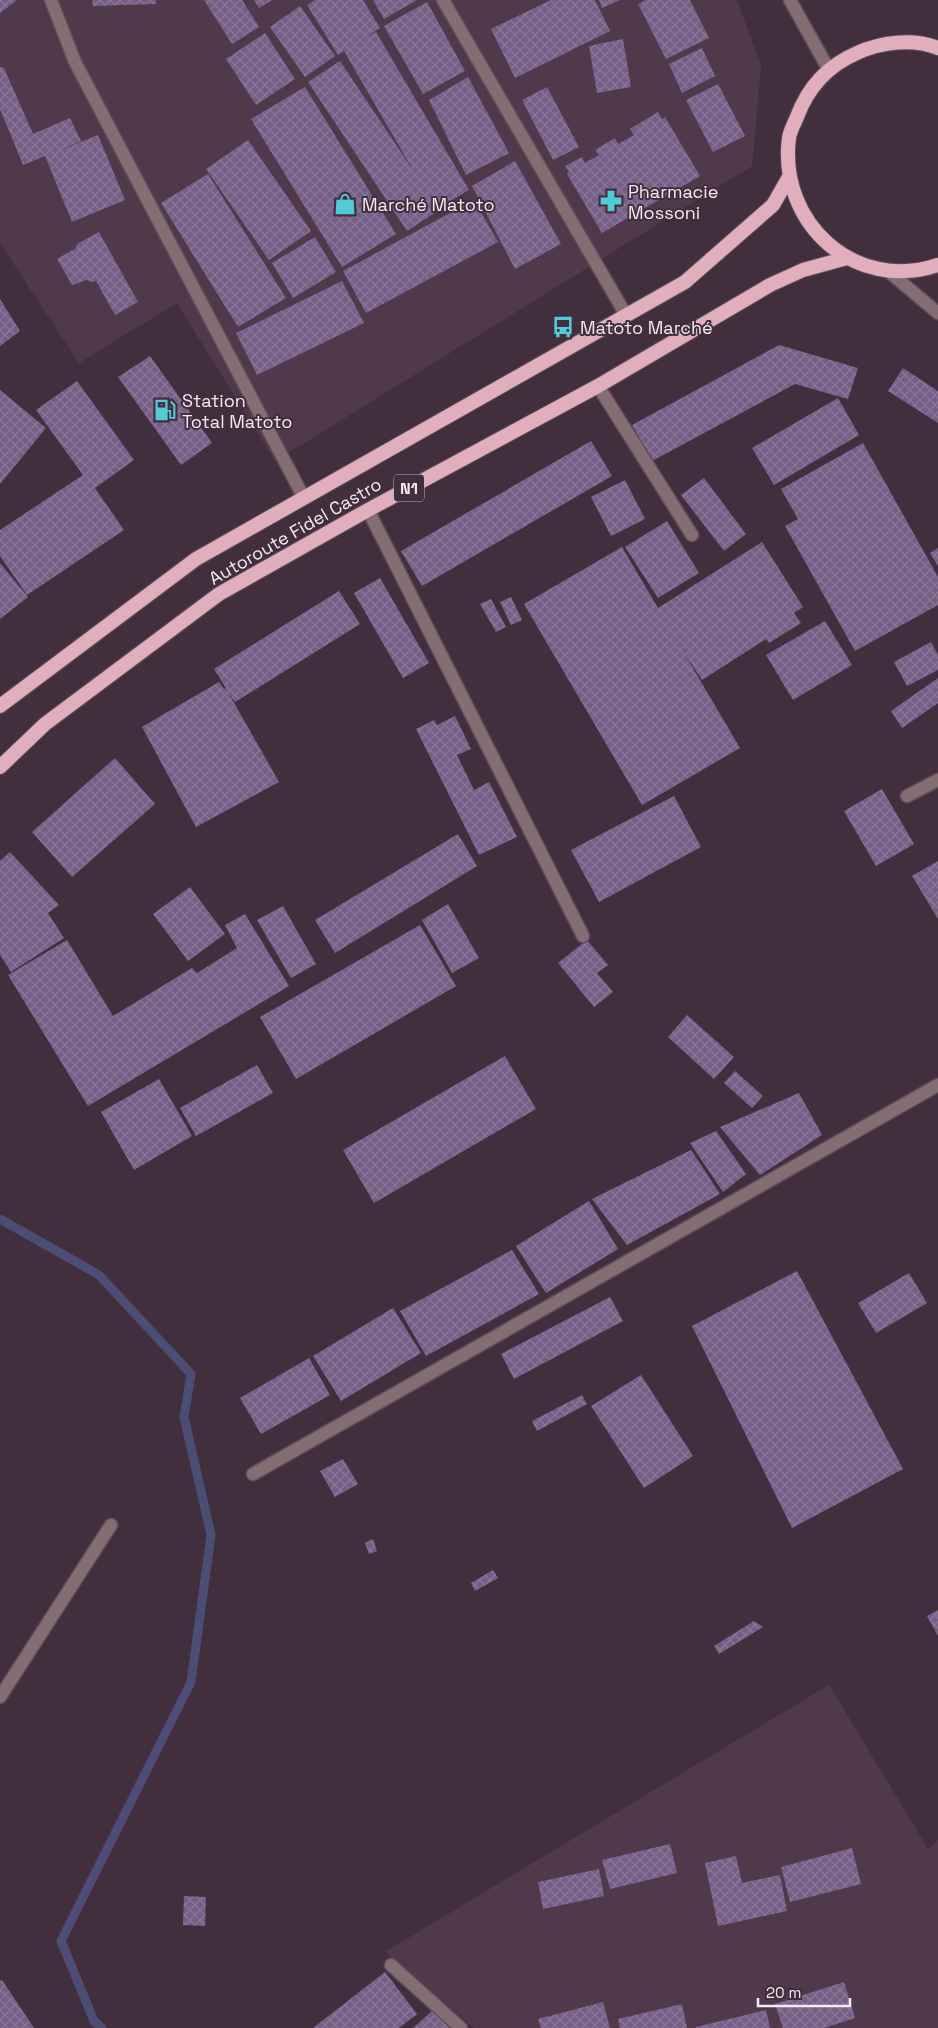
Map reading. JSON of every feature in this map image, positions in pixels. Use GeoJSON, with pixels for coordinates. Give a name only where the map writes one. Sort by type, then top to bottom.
{"type":"FeatureCollection","features":[{"type":"Feature","properties":{"kind":"highway"},"geometry":{"type":"LineString","coordinates":[[938,48],[905,42],[884,44],[864,49],[852,55],[829,70],[814,84],[803,100],[789,137],[789,177],[797,203],[811,227],[828,244],[847,258],[867,266],[888,271],[923,270],[938,265]]}},
{"type":"Feature","properties":{"kind":"highway","name":"Autoroute Fidel Castro"},"geometry":{"type":"LineString","coordinates":[[0,706],[196,559],[685,282],[739,237],[773,205],[789,177]]}},
{"type":"Feature","properties":{"kind":"highway","name":"Autoroute Fidel Castro"},"geometry":{"type":"LineString","coordinates":[[0,767],[46,724],[219,594],[368,510],[598,386],[770,285],[803,270],[847,258]]}},
{"type":"Feature","properties":{"kind":"street"},"geometry":{"type":"LineString","coordinates":[[51,0],[75,62],[304,498]]}},
{"type":"Feature","properties":{"kind":"street"},"geometry":{"type":"LineString","coordinates":[[443,0],[626,316]]}},
{"type":"Feature","properties":{"kind":"street"},"geometry":{"type":"LineString","coordinates":[[790,0],[829,70]]}},
{"type":"Feature","properties":{"kind":"street"},"geometry":{"type":"LineString","coordinates":[[888,271],[938,312]]}},
{"type":"Feature","properties":{"kind":"street"},"geometry":{"type":"LineString","coordinates":[[598,386],[692,535]]}},
{"type":"Feature","properties":{"kind":"street"},"geometry":{"type":"LineString","coordinates":[[368,510],[583,936]]}},
{"type":"Feature","properties":{"kind":"street"},"geometry":{"type":"LineString","coordinates":[[907,796],[938,780]]}},
{"type":"Feature","properties":{"kind":"street"},"geometry":{"type":"LineString","coordinates":[[253,1474],[938,1085]]}},
{"type":"Feature","properties":{"kind":"street"},"geometry":{"type":"LineString","coordinates":[[0,1697],[111,1525]]}},
{"type":"Feature","properties":{"kind":"street"},"geometry":{"type":"LineString","coordinates":[[391,1965],[461,2028]]}},
{"type":"Feature","properties":{"kind":"shaded area","name":"Marché Matoto"},"geometry":{"type":"Polygon","coordinates":[[[0,0],[737,0],[761,66],[752,166],[275,461],[177,303],[79,363],[0,243],[0,0]]]}},
{"type":"Feature","properties":{"kind":"shaded area"},"geometry":{"type":"Polygon","coordinates":[[[829,1685],[928,1849],[938,1840],[938,2028],[474,2028],[385,1952],[829,1685]]]}},
{"type":"Feature","properties":{"kind":"building"},"geometry":{"type":"Polygon","coordinates":[[[0,0],[17,0],[0,13],[0,0]]]}},
{"type":"Feature","properties":{"kind":"building"},"geometry":{"type":"Polygon","coordinates":[[[92,0],[156,0],[156,4],[93,6],[92,0]]]}},
{"type":"Feature","properties":{"kind":"building"},"geometry":{"type":"Polygon","coordinates":[[[204,0],[242,0],[259,27],[232,44],[204,0]]]}},
{"type":"Feature","properties":{"kind":"building"},"geometry":{"type":"Polygon","coordinates":[[[254,0],[272,0],[259,8],[254,0]]]}},
{"type":"Feature","properties":{"kind":"building"},"geometry":{"type":"Polygon","coordinates":[[[315,0],[363,0],[380,28],[368,36],[376,32],[469,190],[438,208],[439,210],[407,231],[308,82],[340,61],[413,170],[344,51],[338,55],[307,5],[315,0]]]}},
{"type":"Feature","properties":{"kind":"building"},"geometry":{"type":"Polygon","coordinates":[[[373,0],[417,0],[384,19],[373,0]]]}},
{"type":"Feature","properties":{"kind":"building"},"geometry":{"type":"Polygon","coordinates":[[[551,0],[595,0],[610,31],[515,78],[491,29],[551,0]]]}},
{"type":"Feature","properties":{"kind":"building"},"geometry":{"type":"Polygon","coordinates":[[[599,0],[620,0],[602,8],[599,0]]]}},
{"type":"Feature","properties":{"kind":"building"},"geometry":{"type":"Polygon","coordinates":[[[646,0],[690,0],[709,38],[666,59],[638,4],[646,0]]]}},
{"type":"Feature","properties":{"kind":"building"},"geometry":{"type":"Polygon","coordinates":[[[427,2],[465,71],[423,94],[384,26],[427,2]]]}},
{"type":"Feature","properties":{"kind":"building"},"geometry":{"type":"Polygon","coordinates":[[[300,6],[335,56],[305,77],[270,27],[300,6]]]}},
{"type":"Feature","properties":{"kind":"building"},"geometry":{"type":"Polygon","coordinates":[[[265,33],[295,79],[256,105],[226,59],[265,33]]]}},
{"type":"Feature","properties":{"kind":"building"},"geometry":{"type":"Polygon","coordinates":[[[623,39],[631,87],[597,93],[589,46],[623,39]]]}},
{"type":"Feature","properties":{"kind":"building"},"geometry":{"type":"Polygon","coordinates":[[[702,48],[715,76],[682,93],[669,64],[702,48]]]}},
{"type":"Feature","properties":{"kind":"building"},"geometry":{"type":"Polygon","coordinates":[[[0,67],[4,68],[33,134],[70,118],[81,141],[58,151],[98,135],[125,200],[72,222],[45,156],[23,165],[0,109],[0,67]]]}},
{"type":"Feature","properties":{"kind":"building"},"geometry":{"type":"Polygon","coordinates":[[[468,77],[509,153],[466,175],[429,100],[468,77]]]}},
{"type":"Feature","properties":{"kind":"building"},"geometry":{"type":"Polygon","coordinates":[[[718,84],[745,136],[713,152],[686,100],[718,84]]]}},
{"type":"Feature","properties":{"kind":"building"},"geometry":{"type":"Polygon","coordinates":[[[305,87],[396,234],[342,267],[251,119],[305,87]]]}},
{"type":"Feature","properties":{"kind":"building"},"geometry":{"type":"Polygon","coordinates":[[[547,87],[579,147],[553,160],[522,100],[547,87]]]}},
{"type":"Feature","properties":{"kind":"building"},"geometry":{"type":"Polygon","coordinates":[[[658,112],[662,119],[665,117],[700,176],[602,233],[567,174],[569,172],[565,166],[582,157],[585,163],[599,155],[595,150],[615,138],[618,144],[634,135],[630,129],[658,112]]]}},
{"type":"Feature","properties":{"kind":"building"},"geometry":{"type":"Polygon","coordinates":[[[248,140],[311,231],[269,260],[206,169],[248,140]]]}},
{"type":"Feature","properties":{"kind":"building"},"geometry":{"type":"Polygon","coordinates":[[[515,161],[561,244],[515,269],[472,186],[515,161]]]}},
{"type":"Feature","properties":{"kind":"building"},"geometry":{"type":"Polygon","coordinates":[[[208,174],[286,298],[238,327],[161,203],[208,174]]]}},
{"type":"Feature","properties":{"kind":"building"},"geometry":{"type":"Polygon","coordinates":[[[474,200],[498,242],[366,313],[343,271],[474,200]]]}},
{"type":"Feature","properties":{"kind":"building"},"geometry":{"type":"Polygon","coordinates":[[[99,232],[138,302],[115,315],[96,281],[87,280],[72,285],[57,259],[76,248],[77,244],[99,232]]]}},
{"type":"Feature","properties":{"kind":"building"},"geometry":{"type":"Polygon","coordinates":[[[315,237],[336,272],[293,298],[272,263],[315,237]]]}},
{"type":"Feature","properties":{"kind":"building"},"geometry":{"type":"Polygon","coordinates":[[[342,281],[364,323],[257,375],[236,333],[342,281]]]}},
{"type":"Feature","properties":{"kind":"building"},"geometry":{"type":"Polygon","coordinates":[[[0,299],[20,331],[0,346],[0,299]]]}},
{"type":"Feature","properties":{"kind":"building"},"geometry":{"type":"Polygon","coordinates":[[[779,345],[858,368],[848,399],[795,384],[652,461],[632,425],[779,345]]]}},
{"type":"Feature","properties":{"kind":"building","name":"Station Total Matoto"},"geometry":{"type":"Polygon","coordinates":[[[150,356],[212,443],[181,465],[118,377],[150,356]]]}},
{"type":"Feature","properties":{"kind":"building"},"geometry":{"type":"Polygon","coordinates":[[[903,368],[938,391],[938,423],[888,391],[903,368]]]}},
{"type":"Feature","properties":{"kind":"building"},"geometry":{"type":"Polygon","coordinates":[[[77,381],[134,460],[95,488],[124,530],[27,595],[0,556],[0,530],[83,475],[36,410],[77,381]]]}},
{"type":"Feature","properties":{"kind":"building"},"geometry":{"type":"Polygon","coordinates":[[[0,390],[46,428],[0,484],[0,390]]]}},
{"type":"Feature","properties":{"kind":"building"},"geometry":{"type":"Polygon","coordinates":[[[838,398],[859,435],[774,485],[752,448],[838,398]]]}},
{"type":"Feature","properties":{"kind":"building"},"geometry":{"type":"Polygon","coordinates":[[[591,441],[612,476],[422,586],[401,551],[591,441]]]}},
{"type":"Feature","properties":{"kind":"building"},"geometry":{"type":"Polygon","coordinates":[[[863,443],[938,577],[938,605],[855,651],[785,526],[798,519],[781,489],[863,443]]]}},
{"type":"Feature","properties":{"kind":"building"},"geometry":{"type":"Polygon","coordinates":[[[704,478],[746,534],[724,551],[681,495],[704,478]]]}},
{"type":"Feature","properties":{"kind":"building"},"geometry":{"type":"Polygon","coordinates":[[[625,480],[645,519],[611,536],[591,497],[625,480]]]}},
{"type":"Feature","properties":{"kind":"building"},"geometry":{"type":"Polygon","coordinates":[[[667,521],[699,573],[658,598],[625,547],[667,521]]]}},
{"type":"Feature","properties":{"kind":"building"},"geometry":{"type":"Polygon","coordinates":[[[762,542],[803,607],[794,613],[801,623],[769,643],[766,639],[702,680],[684,653],[740,748],[642,805],[524,604],[622,547],[658,608],[762,542]]]}},
{"type":"Feature","properties":{"kind":"building"},"geometry":{"type":"Polygon","coordinates":[[[938,548],[938,566],[930,553],[938,548]]]}},
{"type":"Feature","properties":{"kind":"building"},"geometry":{"type":"Polygon","coordinates":[[[0,563],[28,597],[0,619],[0,563]]]}},
{"type":"Feature","properties":{"kind":"building"},"geometry":{"type":"Polygon","coordinates":[[[380,578],[429,663],[403,678],[354,593],[380,578]]]}},
{"type":"Feature","properties":{"kind":"building"},"geometry":{"type":"Polygon","coordinates":[[[339,591],[360,624],[235,702],[229,694],[279,782],[196,827],[142,727],[219,682],[224,689],[226,688],[214,669],[339,591]]]}},
{"type":"Feature","properties":{"kind":"building"},"geometry":{"type":"Polygon","coordinates":[[[511,597],[522,620],[511,625],[500,602],[511,597]]]}},
{"type":"Feature","properties":{"kind":"building"},"geometry":{"type":"Polygon","coordinates":[[[491,599],[506,627],[496,632],[480,604],[491,599]]]}},
{"type":"Feature","properties":{"kind":"building"},"geometry":{"type":"Polygon","coordinates":[[[825,621],[852,665],[793,700],[766,655],[825,621]]]}},
{"type":"Feature","properties":{"kind":"building"},"geometry":{"type":"Polygon","coordinates":[[[931,642],[938,655],[938,670],[907,686],[894,662],[931,642]]]}},
{"type":"Feature","properties":{"kind":"building"},"geometry":{"type":"Polygon","coordinates":[[[938,678],[938,703],[902,728],[891,711],[938,678]]]}},
{"type":"Feature","properties":{"kind":"building"},"geometry":{"type":"Polygon","coordinates":[[[455,716],[471,749],[457,755],[474,790],[489,782],[517,837],[479,855],[416,729],[434,720],[437,725],[455,716]]]}},
{"type":"Feature","properties":{"kind":"building"},"geometry":{"type":"Polygon","coordinates":[[[115,758],[155,804],[72,877],[32,832],[115,758]]]}},
{"type":"Feature","properties":{"kind":"building"},"geometry":{"type":"Polygon","coordinates":[[[882,789],[914,844],[876,866],[844,811],[882,789]]]}},
{"type":"Feature","properties":{"kind":"building"},"geometry":{"type":"Polygon","coordinates":[[[674,796],[701,847],[599,902],[571,850],[674,796]]]}},
{"type":"Feature","properties":{"kind":"building"},"geometry":{"type":"Polygon","coordinates":[[[458,834],[477,866],[335,953],[315,920],[458,834]]]}},
{"type":"Feature","properties":{"kind":"building"},"geometry":{"type":"Polygon","coordinates":[[[10,852],[59,905],[48,913],[64,938],[11,972],[0,955],[0,861],[10,852]]]}},
{"type":"Feature","properties":{"kind":"building"},"geometry":{"type":"Polygon","coordinates":[[[938,861],[938,919],[912,876],[938,861]]]}},
{"type":"Feature","properties":{"kind":"building"},"geometry":{"type":"Polygon","coordinates":[[[190,887],[225,934],[188,961],[153,914],[190,887]]]}},
{"type":"Feature","properties":{"kind":"building"},"geometry":{"type":"Polygon","coordinates":[[[448,904],[479,958],[452,973],[422,920],[448,904]]]}},
{"type":"Feature","properties":{"kind":"building"},"geometry":{"type":"Polygon","coordinates":[[[283,906],[316,964],[291,978],[257,920],[283,906]]]}},
{"type":"Feature","properties":{"kind":"building"},"geometry":{"type":"Polygon","coordinates":[[[245,914],[289,986],[88,1106],[8,975],[67,940],[113,1016],[192,968],[197,973],[237,948],[225,925],[245,914]]]}},
{"type":"Feature","properties":{"kind":"building"},"geometry":{"type":"Polygon","coordinates":[[[420,925],[456,986],[296,1079],[260,1017],[420,925]]]}},
{"type":"Feature","properties":{"kind":"building"},"geometry":{"type":"Polygon","coordinates":[[[587,940],[608,965],[597,973],[613,992],[594,1007],[558,963],[587,940]]]}},
{"type":"Feature","properties":{"kind":"building"},"geometry":{"type":"Polygon","coordinates":[[[687,1015],[734,1057],[714,1079],[668,1037],[687,1015]]]}},
{"type":"Feature","properties":{"kind":"building"},"geometry":{"type":"Polygon","coordinates":[[[505,1056],[536,1109],[374,1203],[343,1150],[505,1056]]]}},
{"type":"Feature","properties":{"kind":"building"},"geometry":{"type":"Polygon","coordinates":[[[257,1065],[273,1093],[196,1136],[180,1108],[257,1065]]]}},
{"type":"Feature","properties":{"kind":"building"},"geometry":{"type":"Polygon","coordinates":[[[735,1071],[763,1096],[752,1108],[724,1083],[735,1071]]]}},
{"type":"Feature","properties":{"kind":"building"},"geometry":{"type":"Polygon","coordinates":[[[159,1079],[192,1136],[134,1170],[101,1112],[159,1079]]]}},
{"type":"Feature","properties":{"kind":"building"},"geometry":{"type":"Polygon","coordinates":[[[799,1093],[822,1135],[760,1175],[720,1127],[799,1093]]]}},
{"type":"Feature","properties":{"kind":"building"},"geometry":{"type":"Polygon","coordinates":[[[716,1131],[746,1174],[723,1192],[690,1143],[716,1131]]]}},
{"type":"Feature","properties":{"kind":"building"},"geometry":{"type":"Polygon","coordinates":[[[691,1150],[720,1194],[627,1245],[592,1199],[691,1150]]]}},
{"type":"Feature","properties":{"kind":"building"},"geometry":{"type":"Polygon","coordinates":[[[589,1201],[618,1249],[546,1293],[516,1246],[589,1201]]]}},
{"type":"Feature","properties":{"kind":"building"},"geometry":{"type":"Polygon","coordinates":[[[512,1250],[539,1294],[426,1356],[400,1311],[512,1250]]]}},
{"type":"Feature","properties":{"kind":"building"},"geometry":{"type":"Polygon","coordinates":[[[797,1271],[903,1469],[792,1528],[692,1326],[797,1271]]]}},
{"type":"Feature","properties":{"kind":"building"},"geometry":{"type":"Polygon","coordinates":[[[909,1273],[927,1303],[876,1333],[858,1303],[909,1273]]]}},
{"type":"Feature","properties":{"kind":"building"},"geometry":{"type":"Polygon","coordinates":[[[610,1297],[623,1321],[514,1379],[501,1354],[610,1297]]]}},
{"type":"Feature","properties":{"kind":"building"},"geometry":{"type":"Polygon","coordinates":[[[393,1308],[421,1353],[341,1401],[313,1356],[393,1308]]]}},
{"type":"Feature","properties":{"kind":"building"},"geometry":{"type":"Polygon","coordinates":[[[309,1358],[330,1395],[261,1434],[240,1398],[309,1358]]]}},
{"type":"Feature","properties":{"kind":"building"},"geometry":{"type":"Polygon","coordinates":[[[641,1375],[693,1456],[644,1488],[591,1406],[641,1375]]]}},
{"type":"Feature","properties":{"kind":"building"},"geometry":{"type":"Polygon","coordinates":[[[582,1395],[587,1404],[537,1431],[532,1421],[582,1395]]]}},
{"type":"Feature","properties":{"kind":"building"},"geometry":{"type":"Polygon","coordinates":[[[343,1459],[358,1484],[335,1497],[320,1471],[343,1459]]]}},
{"type":"Feature","properties":{"kind":"building"},"geometry":{"type":"Polygon","coordinates":[[[373,1539],[377,1551],[369,1554],[365,1543],[373,1539]]]}},
{"type":"Feature","properties":{"kind":"building"},"geometry":{"type":"Polygon","coordinates":[[[493,1570],[498,1578],[475,1591],[471,1583],[493,1570]]]}},
{"type":"Feature","properties":{"kind":"building"},"geometry":{"type":"Polygon","coordinates":[[[938,1610],[938,1636],[927,1616],[938,1610]]]}},
{"type":"Feature","properties":{"kind":"building"},"geometry":{"type":"Polygon","coordinates":[[[754,1621],[763,1627],[719,1654],[714,1646],[754,1621]]]}},
{"type":"Feature","properties":{"kind":"building"},"geometry":{"type":"Polygon","coordinates":[[[670,1844],[677,1873],[610,1889],[602,1860],[670,1844]]]}},
{"type":"Feature","properties":{"kind":"building"},"geometry":{"type":"Polygon","coordinates":[[[852,1848],[861,1884],[790,1902],[781,1867],[852,1848]]]}},
{"type":"Feature","properties":{"kind":"building"},"geometry":{"type":"Polygon","coordinates":[[[736,1856],[742,1883],[780,1875],[787,1911],[718,1926],[705,1863],[736,1856]]]}},
{"type":"Feature","properties":{"kind":"building"},"geometry":{"type":"Polygon","coordinates":[[[599,1869],[604,1896],[543,1909],[538,1882],[599,1869]]]}},
{"type":"Feature","properties":{"kind":"building"},"geometry":{"type":"Polygon","coordinates":[[[184,1896],[206,1897],[205,1926],[183,1925],[184,1896]]]}},
{"type":"Feature","properties":{"kind":"building"},"geometry":{"type":"Polygon","coordinates":[[[385,1972],[417,2014],[399,2028],[313,2028],[385,1972]]]}},
{"type":"Feature","properties":{"kind":"building"},"geometry":{"type":"Polygon","coordinates":[[[2,1980],[34,2028],[0,2028],[0,1981],[2,1980]]]}},
{"type":"Feature","properties":{"kind":"building"},"geometry":{"type":"Polygon","coordinates":[[[844,1982],[855,2018],[824,2028],[783,2028],[775,2004],[844,1982]]]}},
{"type":"Feature","properties":{"kind":"building"},"geometry":{"type":"Polygon","coordinates":[[[603,2002],[610,2028],[541,2028],[538,2019],[603,2002]]]}},
{"type":"Feature","properties":{"kind":"building"},"geometry":{"type":"Polygon","coordinates":[[[682,2004],[687,2028],[620,2028],[618,2019],[682,2004]]]}},
{"type":"Feature","properties":{"kind":"building"},"geometry":{"type":"Polygon","coordinates":[[[433,2010],[450,2028],[413,2028],[433,2010]]]}},
{"type":"Feature","properties":{"kind":"building"},"geometry":{"type":"Polygon","coordinates":[[[766,2010],[770,2028],[696,2028],[696,2027],[766,2010]]]}},
{"type":"Feature","properties":{"kind":"waterway"},"geometry":{"type":"LineString","coordinates":[[0,1219],[99,1275],[191,1374],[184,1417],[211,1535],[191,1682],[61,1941],[94,2021],[102,2028]]}},
{"type":"Feature","properties":{"kind":"place","name":"Pharmacie Mossoni"},"geometry":{"type":"Point","coordinates":[611,201]}},
{"type":"Feature","properties":{"kind":"place","name":"Marché Matoto"},"geometry":{"type":"Point","coordinates":[345,204]}},
{"type":"Feature","properties":{"kind":"place","name":"Matoto Marché"},"geometry":{"type":"Point","coordinates":[563,327]}},
{"type":"Feature","properties":{"kind":"place","name":"Station Total Matoto"},"geometry":{"type":"Point","coordinates":[165,410]}}]}
